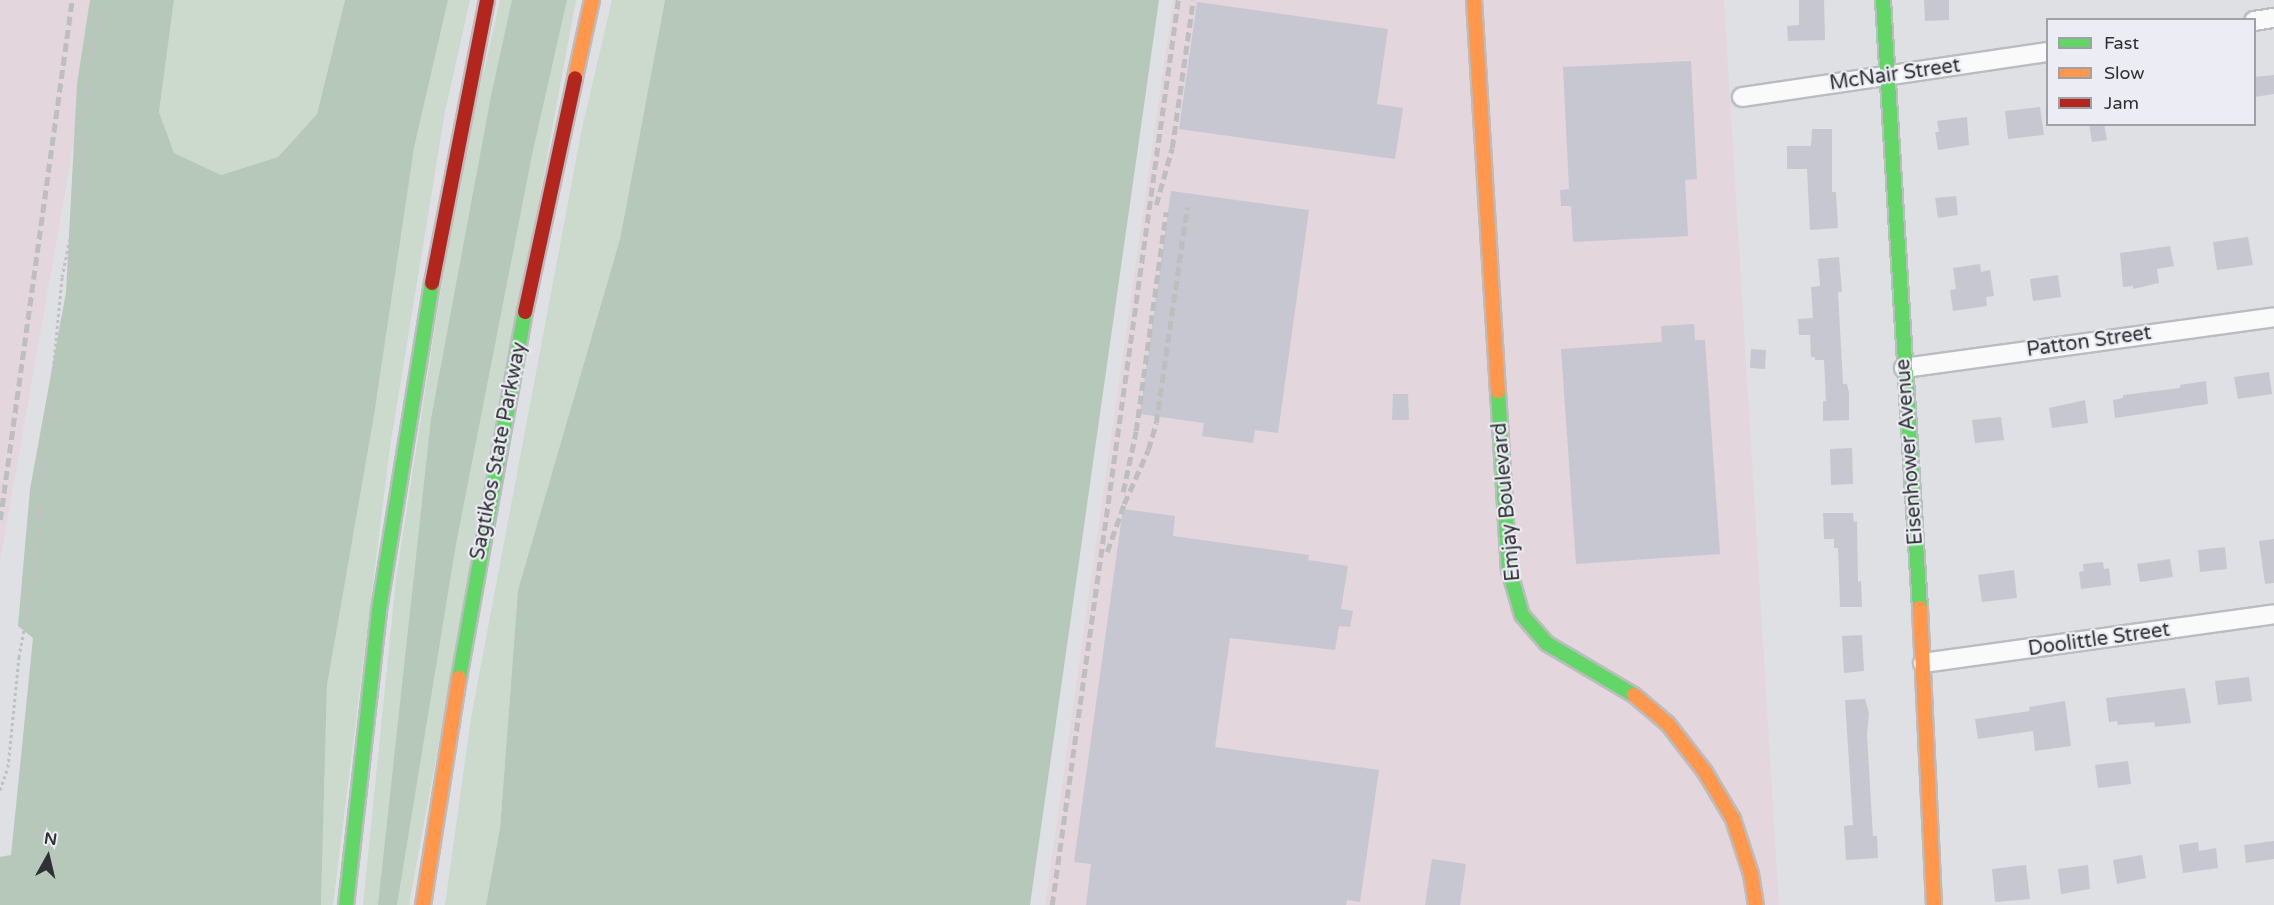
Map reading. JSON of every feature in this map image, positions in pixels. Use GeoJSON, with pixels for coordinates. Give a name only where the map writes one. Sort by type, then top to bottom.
{"type":"FeatureCollection","features":[{"type":"Feature","properties":{"kind":"main road"},"geometry":{"type":"LineString","coordinates":[[346,905],[375,645],[403,455],[433,276],[487,0]]}},
{"type":"Feature","properties":{"kind":"main road","name":"Sagtikos State Parkway"},"geometry":{"type":"LineString","coordinates":[[423,905],[473,589],[522,330],[592,0]]}},
{"type":"Feature","properties":{"kind":"main road","name":"Emjay Boulevard"},"geometry":{"type":"LineString","coordinates":[[1474,0],[1509,570],[1522,615],[1546,643],[1628,690],[1668,724],[1705,772],[1733,819],[1751,874],[1756,905]]}},
{"type":"Feature","properties":{"kind":"main road","name":"Eisenhower Avenue"},"geometry":{"type":"LineString","coordinates":[[1883,0],[1923,663],[1934,905]]}},
{"type":"Feature","properties":{"kind":"street"},"geometry":{"type":"LineString","coordinates":[[2256,21],[2274,18]]}},
{"type":"Feature","properties":{"kind":"street","name":"McNair Street"},"geometry":{"type":"LineString","coordinates":[[1742,97],[2046,52]]}},
{"type":"Feature","properties":{"kind":"street","name":"Patton Street"},"geometry":{"type":"LineString","coordinates":[[1904,368],[2274,316]]}},
{"type":"Feature","properties":{"kind":"street","name":"Doolittle Street"},"geometry":{"type":"LineString","coordinates":[[1923,663],[2274,614]]}},
{"type":"Feature","properties":{"kind":"path"},"geometry":{"type":"LineString","coordinates":[[0,790],[8,767],[19,657],[33,579],[62,277],[81,185],[82,125],[101,0]]}},
{"type":"Feature","properties":{"kind":"shaded area"},"geometry":{"type":"Polygon","coordinates":[[[0,0],[99,0],[0,562],[0,0]]]}},
{"type":"Feature","properties":{"kind":"shaded area"},"geometry":{"type":"Polygon","coordinates":[[[1173,0],[1724,0],[1779,905],[1045,905],[1173,0]]]}},
{"type":"Feature","properties":{"kind":"green space"},"geometry":{"type":"Polygon","coordinates":[[[90,0],[174,0],[159,112],[174,153],[221,175],[278,157],[317,114],[345,0],[448,0],[414,148],[374,415],[327,685],[321,905],[0,905],[0,857],[11,855],[33,638],[18,626],[30,489],[66,292],[77,84],[90,0]]]}},
{"type":"Feature","properties":{"kind":"green space"},"geometry":{"type":"Polygon","coordinates":[[[174,0],[345,0],[317,114],[278,157],[221,175],[174,153],[159,112],[174,0]]]}},
{"type":"Feature","properties":{"kind":"green space"},"geometry":{"type":"Polygon","coordinates":[[[448,0],[470,0],[445,112],[390,447],[333,905],[321,905],[327,685],[414,148],[448,0]]]}},
{"type":"Feature","properties":{"kind":"green space"},"geometry":{"type":"Polygon","coordinates":[[[500,0],[576,0],[409,905],[363,905],[396,578],[456,192],[500,0]]]}},
{"type":"Feature","properties":{"kind":"green space"},"geometry":{"type":"Polygon","coordinates":[[[512,0],[567,0],[533,150],[456,544],[397,905],[378,905],[431,419],[491,96],[512,0]]]}},
{"type":"Feature","properties":{"kind":"green space"},"geometry":{"type":"Polygon","coordinates":[[[612,0],[665,0],[620,239],[518,590],[500,828],[486,905],[445,905],[471,718],[582,128],[612,0]]]}},
{"type":"Feature","properties":{"kind":"green space"},"geometry":{"type":"Polygon","coordinates":[[[665,0],[1159,0],[1030,905],[486,905],[500,828],[518,590],[620,239],[665,0]]]}},
{"type":"Feature","properties":{"kind":"building"},"geometry":{"type":"Polygon","coordinates":[[[1799,0],[1824,0],[1825,40],[1788,41],[1787,26],[1799,25],[1799,0]]]}},
{"type":"Feature","properties":{"kind":"building"},"geometry":{"type":"Polygon","coordinates":[[[1924,0],[1949,0],[1949,20],[1925,21],[1924,0]]]}},
{"type":"Feature","properties":{"kind":"building"},"geometry":{"type":"Polygon","coordinates":[[[1197,2],[1388,29],[1377,104],[1403,108],[1395,159],[1179,129],[1197,2]]]}},
{"type":"Feature","properties":{"kind":"building"},"geometry":{"type":"Polygon","coordinates":[[[1691,61],[1697,179],[1685,180],[1688,236],[1573,242],[1571,206],[1561,206],[1560,190],[1569,189],[1563,67],[1691,61]]]}},
{"type":"Feature","properties":{"kind":"building"},"geometry":{"type":"Polygon","coordinates":[[[2274,75],[2274,94],[2256,97],[2256,77],[2274,75]]]}},
{"type":"Feature","properties":{"kind":"building"},"geometry":{"type":"Polygon","coordinates":[[[2040,107],[2044,135],[2008,139],[2005,111],[2040,107]]]}},
{"type":"Feature","properties":{"kind":"building"},"geometry":{"type":"Polygon","coordinates":[[[1967,117],[1969,145],[1938,150],[1935,132],[1939,132],[1937,121],[1967,117]]]}},
{"type":"Feature","properties":{"kind":"building"},"geometry":{"type":"Polygon","coordinates":[[[2089,126],[2104,126],[2107,140],[2092,142],[2089,126]]]}},
{"type":"Feature","properties":{"kind":"building"},"geometry":{"type":"Polygon","coordinates":[[[1812,129],[1832,129],[1832,192],[1836,192],[1838,228],[1810,230],[1807,169],[1787,169],[1787,146],[1811,146],[1812,129]]]}},
{"type":"Feature","properties":{"kind":"building"},"geometry":{"type":"Polygon","coordinates":[[[1171,191],[1309,210],[1278,433],[1255,430],[1253,443],[1202,436],[1204,423],[1140,414],[1171,191]]]}},
{"type":"Feature","properties":{"kind":"building"},"geometry":{"type":"Polygon","coordinates":[[[1956,196],[1958,215],[1938,218],[1935,198],[1956,196]]]}},
{"type":"Feature","properties":{"kind":"building"},"geometry":{"type":"Polygon","coordinates":[[[2248,237],[2253,265],[2217,270],[2213,242],[2248,237]]]}},
{"type":"Feature","properties":{"kind":"building"},"geometry":{"type":"Polygon","coordinates":[[[2170,246],[2174,266],[2157,269],[2159,283],[2133,289],[2133,286],[2123,287],[2120,253],[2170,246]]]}},
{"type":"Feature","properties":{"kind":"building"},"geometry":{"type":"Polygon","coordinates":[[[1839,257],[1842,292],[1838,292],[1843,384],[1847,384],[1849,393],[1849,420],[1823,421],[1823,401],[1826,401],[1824,360],[1815,360],[1815,357],[1811,357],[1810,335],[1799,335],[1798,319],[1813,318],[1811,287],[1820,286],[1818,259],[1839,257]]]}},
{"type":"Feature","properties":{"kind":"building"},"geometry":{"type":"Polygon","coordinates":[[[1980,264],[1981,272],[1990,270],[1994,296],[1986,297],[1987,306],[1953,311],[1950,290],[1956,289],[1953,268],[1980,264]]]}},
{"type":"Feature","properties":{"kind":"building"},"geometry":{"type":"Polygon","coordinates":[[[2058,275],[2061,297],[2033,301],[2030,279],[2058,275]]]}},
{"type":"Feature","properties":{"kind":"building"},"geometry":{"type":"Polygon","coordinates":[[[1694,324],[1695,340],[1705,340],[1720,554],[1576,564],[1561,349],[1662,342],[1661,326],[1694,324]]]}},
{"type":"Feature","properties":{"kind":"building"},"geometry":{"type":"Polygon","coordinates":[[[1751,349],[1766,350],[1765,369],[1750,368],[1751,349]]]}},
{"type":"Feature","properties":{"kind":"building"},"geometry":{"type":"Polygon","coordinates":[[[2269,372],[2272,394],[2238,399],[2234,377],[2269,372]]]}},
{"type":"Feature","properties":{"kind":"building"},"geometry":{"type":"Polygon","coordinates":[[[2206,381],[2208,404],[2115,418],[2113,400],[2123,398],[2123,395],[2180,388],[2180,385],[2206,381]]]}},
{"type":"Feature","properties":{"kind":"building"},"geometry":{"type":"Polygon","coordinates":[[[1393,394],[1408,394],[1409,420],[1392,420],[1393,394]]]}},
{"type":"Feature","properties":{"kind":"building"},"geometry":{"type":"Polygon","coordinates":[[[2085,400],[2088,423],[2052,428],[2049,408],[2085,400]]]}},
{"type":"Feature","properties":{"kind":"building"},"geometry":{"type":"Polygon","coordinates":[[[2001,417],[2004,440],[1975,443],[1972,420],[2001,417]]]}},
{"type":"Feature","properties":{"kind":"building"},"geometry":{"type":"Polygon","coordinates":[[[1852,448],[1853,484],[1831,485],[1830,449],[1852,448]]]}},
{"type":"Feature","properties":{"kind":"building"},"geometry":{"type":"Polygon","coordinates":[[[1123,509],[1175,516],[1173,536],[1309,555],[1308,560],[1348,566],[1341,609],[1353,611],[1350,627],[1339,626],[1335,650],[1230,638],[1215,747],[1379,770],[1360,902],[1347,900],[1346,905],[1086,905],[1091,864],[1074,862],[1123,509]]]}},
{"type":"Feature","properties":{"kind":"building"},"geometry":{"type":"Polygon","coordinates":[[[1823,513],[1853,513],[1854,522],[1857,521],[1858,582],[1861,581],[1862,607],[1840,607],[1838,548],[1834,548],[1834,539],[1824,539],[1823,513]]]}},
{"type":"Feature","properties":{"kind":"building"},"geometry":{"type":"Polygon","coordinates":[[[2274,539],[2274,583],[2265,584],[2259,541],[2274,539]]]}},
{"type":"Feature","properties":{"kind":"building"},"geometry":{"type":"Polygon","coordinates":[[[2225,547],[2227,569],[2200,572],[2198,550],[2225,547]]]}},
{"type":"Feature","properties":{"kind":"building"},"geometry":{"type":"Polygon","coordinates":[[[2170,559],[2173,577],[2140,582],[2137,564],[2170,559]]]}},
{"type":"Feature","properties":{"kind":"building"},"geometry":{"type":"Polygon","coordinates":[[[2103,562],[2104,569],[2109,568],[2111,585],[2081,589],[2079,572],[2084,571],[2083,564],[2103,562]]]}},
{"type":"Feature","properties":{"kind":"building"},"geometry":{"type":"Polygon","coordinates":[[[2014,570],[2017,598],[1982,602],[1978,575],[2014,570]]]}},
{"type":"Feature","properties":{"kind":"building"},"geometry":{"type":"Polygon","coordinates":[[[1862,635],[1864,671],[1844,673],[1842,636],[1862,635]]]}},
{"type":"Feature","properties":{"kind":"building"},"geometry":{"type":"Polygon","coordinates":[[[2249,677],[2252,701],[2218,705],[2215,681],[2249,677]]]}},
{"type":"Feature","properties":{"kind":"building"},"geometry":{"type":"Polygon","coordinates":[[[2185,688],[2191,723],[2155,727],[2154,722],[2118,725],[2117,721],[2109,722],[2106,698],[2185,688]]]}},
{"type":"Feature","properties":{"kind":"building"},"geometry":{"type":"Polygon","coordinates":[[[1865,699],[1869,713],[1867,735],[1873,836],[1877,836],[1878,858],[1846,860],[1844,826],[1853,825],[1845,700],[1865,699]]]}},
{"type":"Feature","properties":{"kind":"building"},"geometry":{"type":"Polygon","coordinates":[[[2065,701],[2071,746],[2035,751],[2033,731],[1978,739],[1975,719],[2030,711],[2029,707],[2065,701]]]}},
{"type":"Feature","properties":{"kind":"building"},"geometry":{"type":"Polygon","coordinates":[[[2128,761],[2131,784],[2098,788],[2095,765],[2128,761]]]}},
{"type":"Feature","properties":{"kind":"building"},"geometry":{"type":"Polygon","coordinates":[[[2274,841],[2274,859],[2246,863],[2244,845],[2274,841]]]}},
{"type":"Feature","properties":{"kind":"building"},"geometry":{"type":"Polygon","coordinates":[[[2198,842],[2199,851],[2216,848],[2218,868],[2183,873],[2179,845],[2198,842]]]}},
{"type":"Feature","properties":{"kind":"building"},"geometry":{"type":"Polygon","coordinates":[[[2142,855],[2146,878],[2117,884],[2113,860],[2142,855]]]}},
{"type":"Feature","properties":{"kind":"building"},"geometry":{"type":"Polygon","coordinates":[[[1432,859],[1466,864],[1460,905],[1425,905],[1432,859]]]}},
{"type":"Feature","properties":{"kind":"building"},"geometry":{"type":"Polygon","coordinates":[[[2026,865],[2030,899],[1995,902],[1992,869],[2026,865]]]}},
{"type":"Feature","properties":{"kind":"building"},"geometry":{"type":"Polygon","coordinates":[[[2088,865],[2090,889],[2061,894],[2058,869],[2088,865]]]}},
{"type":"Feature","properties":{"kind":"railway"},"geometry":{"type":"LineString","coordinates":[[0,520],[72,0]]}},
{"type":"Feature","properties":{"kind":"railway"},"geometry":{"type":"LineString","coordinates":[[1052,905],[1178,0]]}},
{"type":"Feature","properties":{"kind":"railway"},"geometry":{"type":"LineString","coordinates":[[1156,205],[1172,148],[1193,0]]}},
{"type":"Feature","properties":{"kind":"railway"},"geometry":{"type":"LineString","coordinates":[[1107,552],[1124,504],[1148,450],[1156,423],[1187,207]]}},
{"type":"Feature","properties":{"kind":"railway"},"geometry":{"type":"LineString","coordinates":[[1123,492],[1136,431],[1166,212]]}},
{"type":"Feature","properties":{"kind":"traffic: fast"},"geometry":{"type":"LineString","coordinates":[[1883,0],[1920,608]]}},
{"type":"Feature","properties":{"kind":"traffic: fast"},"geometry":{"type":"LineString","coordinates":[[346,905],[379,610],[432,283]]}},
{"type":"Feature","properties":{"kind":"traffic: fast"},"geometry":{"type":"LineString","coordinates":[[459,678],[525,312]]}},
{"type":"Feature","properties":{"kind":"traffic: fast"},"geometry":{"type":"LineString","coordinates":[[1498,391],[1509,570],[1522,615],[1546,643],[1634,695]]}},
{"type":"Feature","properties":{"kind":"traffic: slow"},"geometry":{"type":"LineString","coordinates":[[575,78],[592,0]]}},
{"type":"Feature","properties":{"kind":"traffic: slow"},"geometry":{"type":"LineString","coordinates":[[1474,0],[1498,391]]}},
{"type":"Feature","properties":{"kind":"traffic: slow"},"geometry":{"type":"LineString","coordinates":[[1920,608],[1934,905]]}},
{"type":"Feature","properties":{"kind":"traffic: slow"},"geometry":{"type":"LineString","coordinates":[[423,905],[459,678]]}},
{"type":"Feature","properties":{"kind":"traffic: slow"},"geometry":{"type":"LineString","coordinates":[[1634,695],[1668,724],[1705,772],[1733,819],[1751,874],[1756,905]]}},
{"type":"Feature","properties":{"kind":"traffic: jam"},"geometry":{"type":"LineString","coordinates":[[432,283],[487,0]]}},
{"type":"Feature","properties":{"kind":"traffic: jam"},"geometry":{"type":"LineString","coordinates":[[525,312],[575,78]]}}]}
